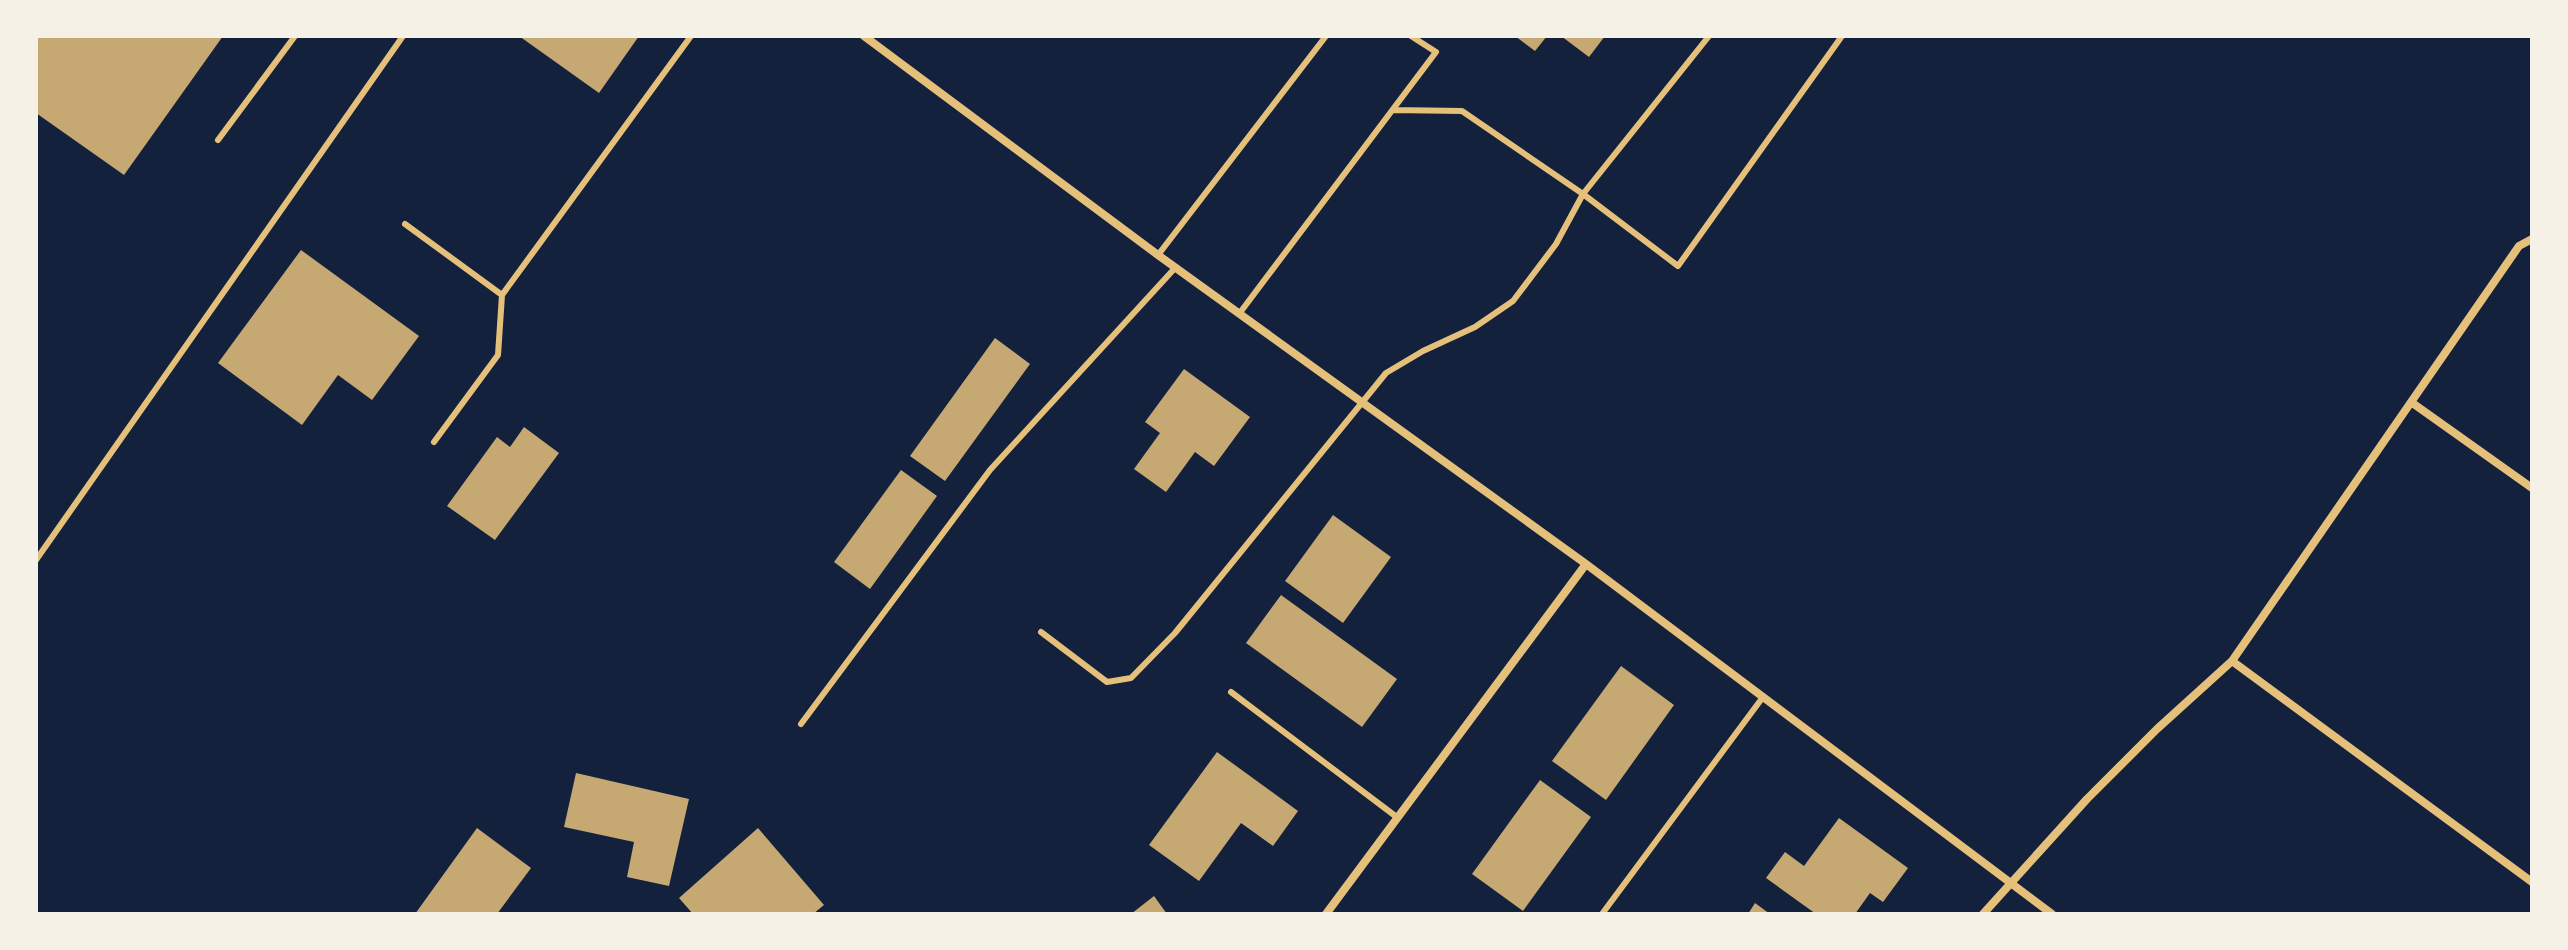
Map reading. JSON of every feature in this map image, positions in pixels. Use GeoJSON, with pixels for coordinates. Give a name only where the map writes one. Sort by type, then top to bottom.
{"type":"FeatureCollection","features":[{"type":"Feature","properties":{"kind":"street"},"geometry":{"type":"LineString","coordinates":[[864,36],[1175,268],[1586,564],[2052,914]]}},
{"type":"Feature","properties":{"kind":"street"},"geometry":{"type":"LineString","coordinates":[[1983,914],[2087,799],[2157,729],[2232,661],[2519,246],[2532,239]]}},
{"type":"Feature","properties":{"kind":"street"},"geometry":{"type":"LineString","coordinates":[[2411,402],[2532,488]]}},
{"type":"Feature","properties":{"kind":"street"},"geometry":{"type":"LineString","coordinates":[[1326,914],[1586,564]]}},
{"type":"Feature","properties":{"kind":"street"},"geometry":{"type":"LineString","coordinates":[[2232,661],[2532,882]]}},
{"type":"Feature","properties":{"kind":"lane"},"geometry":{"type":"LineString","coordinates":[[218,140],[295,36]]}},
{"type":"Feature","properties":{"kind":"lane"},"geometry":{"type":"LineString","coordinates":[[36,560],[403,36]]}},
{"type":"Feature","properties":{"kind":"lane"},"geometry":{"type":"LineString","coordinates":[[434,442],[498,355],[502,295],[691,36]]}},
{"type":"Feature","properties":{"kind":"lane"},"geometry":{"type":"LineString","coordinates":[[1158,255],[1326,36]]}},
{"type":"Feature","properties":{"kind":"lane"},"geometry":{"type":"LineString","coordinates":[[1239,314],[1436,52],[1411,36]]}},
{"type":"Feature","properties":{"kind":"lane"},"geometry":{"type":"LineString","coordinates":[[1041,632],[1107,682],[1131,678],[1175,633],[1386,373],[1423,351],[1475,327],[1513,301],[1556,244],[1583,194],[1709,36]]}},
{"type":"Feature","properties":{"kind":"lane"},"geometry":{"type":"LineString","coordinates":[[1393,110],[1462,111],[1583,194],[1678,266],[1842,36]]}},
{"type":"Feature","properties":{"kind":"lane"},"geometry":{"type":"LineString","coordinates":[[405,224],[502,295]]}},
{"type":"Feature","properties":{"kind":"lane"},"geometry":{"type":"LineString","coordinates":[[801,724],[990,470],[1175,268]]}},
{"type":"Feature","properties":{"kind":"lane"},"geometry":{"type":"LineString","coordinates":[[1231,692],[1398,818]]}},
{"type":"Feature","properties":{"kind":"lane"},"geometry":{"type":"LineString","coordinates":[[1602,914],[1763,697]]}},
{"type":"Feature","properties":{"kind":"building"},"geometry":{"type":"Polygon","coordinates":[[[36,36],[223,36],[124,175],[36,113],[36,36]]]}},
{"type":"Feature","properties":{"kind":"building"},"geometry":{"type":"Polygon","coordinates":[[[519,36],[639,36],[599,93],[519,36]]]}},
{"type":"Feature","properties":{"kind":"building"},"geometry":{"type":"Polygon","coordinates":[[[1515,36],[1547,36],[1535,51],[1515,36]]]}},
{"type":"Feature","properties":{"kind":"building"},"geometry":{"type":"Polygon","coordinates":[[[1561,36],[1605,36],[1589,57],[1561,36]]]}},
{"type":"Feature","properties":{"kind":"building"},"geometry":{"type":"Polygon","coordinates":[[[301,250],[419,336],[372,400],[338,375],[302,425],[218,363],[301,250]]]}},
{"type":"Feature","properties":{"kind":"building"},"geometry":{"type":"Polygon","coordinates":[[[995,338],[1030,364],[945,481],[910,456],[995,338]]]}},
{"type":"Feature","properties":{"kind":"building"},"geometry":{"type":"Polygon","coordinates":[[[1184,369],[1250,417],[1214,466],[1195,452],[1166,492],[1134,469],[1160,433],[1145,422],[1184,369]]]}},
{"type":"Feature","properties":{"kind":"building"},"geometry":{"type":"Polygon","coordinates":[[[524,427],[559,453],[495,540],[447,506],[497,437],[510,447],[524,427]]]}},
{"type":"Feature","properties":{"kind":"building"},"geometry":{"type":"Polygon","coordinates":[[[901,470],[937,496],[870,589],[834,562],[901,470]]]}},
{"type":"Feature","properties":{"kind":"building"},"geometry":{"type":"Polygon","coordinates":[[[1333,515],[1391,557],[1343,623],[1285,581],[1333,515]]]}},
{"type":"Feature","properties":{"kind":"building"},"geometry":{"type":"Polygon","coordinates":[[[1281,595],[1397,679],[1362,727],[1246,643],[1281,595]]]}},
{"type":"Feature","properties":{"kind":"building"},"geometry":{"type":"Polygon","coordinates":[[[1621,666],[1674,705],[1606,800],[1552,761],[1621,666]]]}},
{"type":"Feature","properties":{"kind":"building"},"geometry":{"type":"Polygon","coordinates":[[[1217,752],[1298,811],[1273,846],[1241,823],[1199,881],[1149,845],[1217,752]]]}},
{"type":"Feature","properties":{"kind":"building"},"geometry":{"type":"Polygon","coordinates":[[[576,773],[689,799],[669,886],[627,877],[634,842],[564,827],[576,773]]]}},
{"type":"Feature","properties":{"kind":"building"},"geometry":{"type":"Polygon","coordinates":[[[1540,780],[1591,817],[1523,911],[1472,874],[1540,780]]]}},
{"type":"Feature","properties":{"kind":"building"},"geometry":{"type":"Polygon","coordinates":[[[1839,818],[1908,868],[1883,902],[1870,893],[1855,914],[1816,914],[1766,878],[1785,852],[1804,866],[1839,818]]]}},
{"type":"Feature","properties":{"kind":"building"},"geometry":{"type":"Polygon","coordinates":[[[477,828],[531,868],[497,914],[415,914],[477,828]]]}},
{"type":"Feature","properties":{"kind":"building"},"geometry":{"type":"Polygon","coordinates":[[[758,828],[824,905],[813,914],[693,914],[679,898],[758,828]]]}},
{"type":"Feature","properties":{"kind":"building"},"geometry":{"type":"Polygon","coordinates":[[[1154,896],[1167,914],[1131,914],[1154,896]]]}},
{"type":"Feature","properties":{"kind":"building"},"geometry":{"type":"Polygon","coordinates":[[[1755,903],[1770,914],[1748,914],[1755,903]]]}}]}
